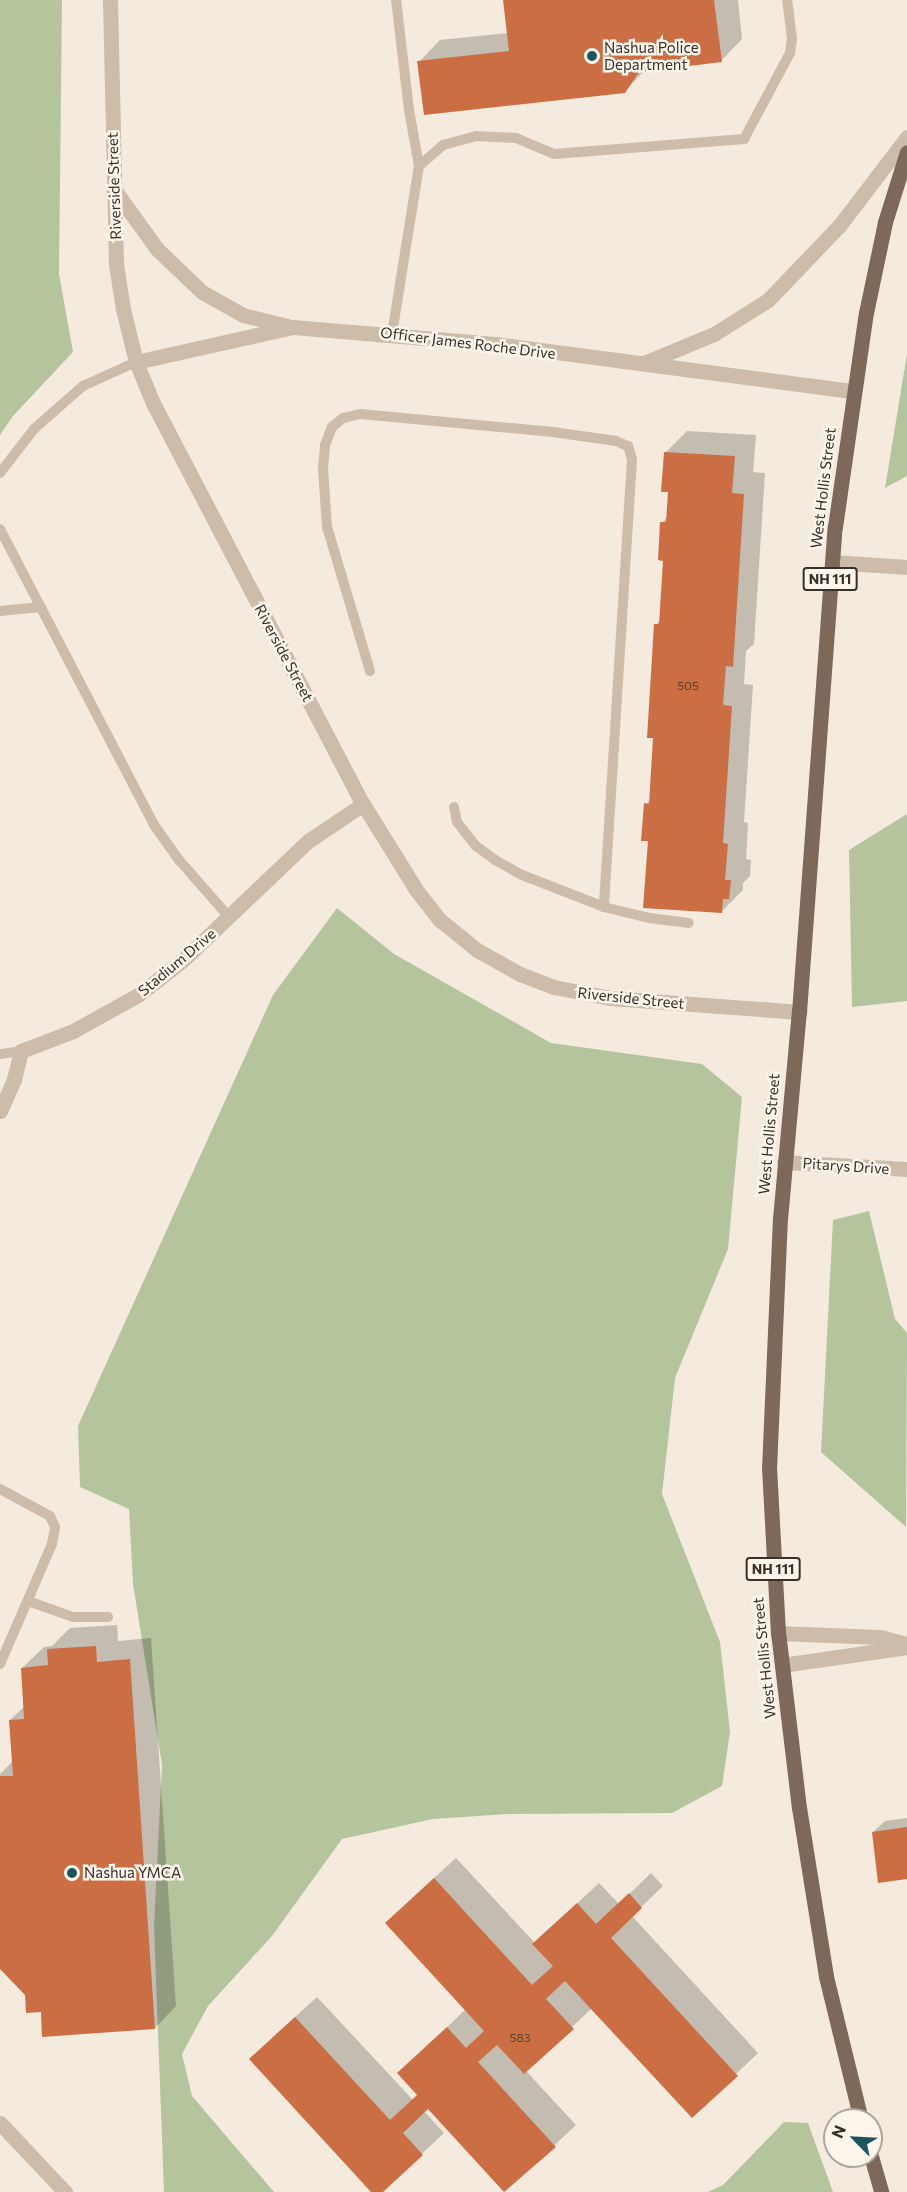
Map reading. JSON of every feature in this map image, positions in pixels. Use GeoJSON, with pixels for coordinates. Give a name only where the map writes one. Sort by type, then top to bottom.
{"type":"FeatureCollection","features":[{"type":"Feature","properties":{"kind":"main road","name":"West Hollis Street"},"geometry":{"type":"LineString","coordinates":[[858,2108],[828,1986],[799,1809],[778,1633],[769,1469],[784,1162],[799,1012],[832,562],[854,391],[874,268],[885,222],[907,152]]}},
{"type":"Feature","properties":{"kind":"main road"},"geometry":{"type":"LineString","coordinates":[[874,2168],[881,2192]]}},
{"type":"Feature","properties":{"kind":"street","name":"Riverside Street"},"geometry":{"type":"LineString","coordinates":[[110,0],[113,188],[117,264],[123,309],[136,362],[153,403],[363,804],[417,891],[440,920],[484,955],[520,974],[554,987],[610,998],[799,1012]]}},
{"type":"Feature","properties":{"kind":"street","name":"Officer James Roche Drive"},"geometry":{"type":"LineString","coordinates":[[642,364],[714,334],[768,300],[839,226],[907,137]]}},
{"type":"Feature","properties":{"kind":"street","name":"Officer James Roche Drive"},"geometry":{"type":"LineString","coordinates":[[113,188],[157,249],[202,292],[243,315],[293,327],[392,334],[854,391]]}},
{"type":"Feature","properties":{"kind":"street","name":"Officer James Roche Drive"},"geometry":{"type":"LineString","coordinates":[[136,362],[293,327]]}},
{"type":"Feature","properties":{"kind":"street"},"geometry":{"type":"LineString","coordinates":[[832,562],[907,567]]}},
{"type":"Feature","properties":{"kind":"street","name":"Stadium Drive"},"geometry":{"type":"LineString","coordinates":[[21,1051],[73,1031],[138,995],[184,959],[308,841],[363,804]]}},
{"type":"Feature","properties":{"kind":"street"},"geometry":{"type":"LineString","coordinates":[[0,1111],[14,1079],[21,1051]]}},
{"type":"Feature","properties":{"kind":"street","name":"Pitarys Drive"},"geometry":{"type":"LineString","coordinates":[[784,1162],[907,1169]]}},
{"type":"Feature","properties":{"kind":"street"},"geometry":{"type":"LineString","coordinates":[[778,1633],[880,1637],[907,1645]]}},
{"type":"Feature","properties":{"kind":"street"},"geometry":{"type":"LineString","coordinates":[[782,1665],[907,1645]]}},
{"type":"Feature","properties":{"kind":"street"},"geometry":{"type":"LineString","coordinates":[[0,2123],[65,2192]]}},
{"type":"Feature","properties":{"kind":"lane"},"geometry":{"type":"LineString","coordinates":[[392,334],[419,166],[409,110],[396,0]]}},
{"type":"Feature","properties":{"kind":"lane"},"geometry":{"type":"LineString","coordinates":[[419,166],[443,145],[476,136],[516,138],[554,154],[744,139],[790,53],[792,39],[787,0]]}},
{"type":"Feature","properties":{"kind":"lane"},"geometry":{"type":"LineString","coordinates":[[0,473],[34,429],[83,386],[136,362]]}},
{"type":"Feature","properties":{"kind":"lane"},"geometry":{"type":"LineString","coordinates":[[370,671],[327,527],[323,469],[325,444],[332,427],[343,418],[360,414],[553,432],[616,441],[627,446],[632,459],[604,907]]}},
{"type":"Feature","properties":{"kind":"lane"},"geometry":{"type":"LineString","coordinates":[[0,529],[154,825],[178,861],[229,917]]}},
{"type":"Feature","properties":{"kind":"lane"},"geometry":{"type":"LineString","coordinates":[[0,611],[41,608]]}},
{"type":"Feature","properties":{"kind":"lane"},"geometry":{"type":"LineString","coordinates":[[454,807],[458,822],[464,832],[495,860],[547,886],[604,907],[649,918],[689,923]]}},
{"type":"Feature","properties":{"kind":"lane"},"geometry":{"type":"LineString","coordinates":[[0,1054],[21,1051]]}},
{"type":"Feature","properties":{"kind":"lane"},"geometry":{"type":"LineString","coordinates":[[0,1489],[44,1512],[55,1527],[52,1544],[0,1664]]}},
{"type":"Feature","properties":{"kind":"lane"},"geometry":{"type":"LineString","coordinates":[[28,1601],[73,1617],[108,1617]]}},
{"type":"Feature","properties":{"kind":"green space"},"geometry":{"type":"Polygon","coordinates":[[[0,0],[62,0],[59,274],[73,352],[13,416],[0,435],[0,0]]]}},
{"type":"Feature","properties":{"kind":"green space"},"geometry":{"type":"Polygon","coordinates":[[[907,354],[907,476],[885,488],[907,354]]]}},
{"type":"Feature","properties":{"kind":"green space"},"geometry":{"type":"Polygon","coordinates":[[[907,814],[907,1001],[852,1007],[849,850],[907,814]]]}},
{"type":"Feature","properties":{"kind":"green space"},"geometry":{"type":"Polygon","coordinates":[[[337,908],[394,954],[551,1043],[702,1064],[742,1097],[728,1249],[675,1378],[662,1494],[720,1642],[730,1732],[722,1786],[672,1813],[508,1814],[433,1819],[342,1839],[272,1936],[208,2006],[182,2054],[192,2096],[274,2192],[164,2192],[154,1926],[162,1765],[133,1584],[129,1509],[80,1487],[78,1426],[273,995],[337,908]]]}},
{"type":"Feature","properties":{"kind":"green space"},"geometry":{"type":"Polygon","coordinates":[[[869,1211],[895,1319],[907,1333],[906,1527],[821,1452],[833,1220],[869,1211]]]}},
{"type":"Feature","properties":{"kind":"green space"},"geometry":{"type":"Polygon","coordinates":[[[784,2122],[808,2123],[833,2192],[708,2192],[723,2185],[784,2122]]]}},
{"type":"Feature","properties":{"kind":"building","name":"Nashua Police Department"},"geometry":{"type":"Polygon","coordinates":[[[503,0],[714,0],[722,62],[639,72],[625,93],[424,115],[417,61],[509,51],[503,0]]]}},
{"type":"Feature","properties":{"kind":"building"},"geometry":{"type":"Polygon","coordinates":[[[664,452],[735,456],[732,493],[744,494],[733,667],[726,666],[723,705],[732,706],[723,843],[728,844],[725,880],[731,880],[729,899],[723,899],[722,913],[643,908],[648,841],[641,841],[644,803],[649,804],[653,738],[647,738],[654,624],[659,624],[663,561],[658,560],[660,522],[666,522],[668,492],[661,492],[664,452]]]}},
{"type":"Feature","properties":{"kind":"building","name":"Nashua YMCA"},"geometry":{"type":"Polygon","coordinates":[[[96,1646],[97,1662],[130,1659],[155,2029],[42,2037],[41,2012],[26,2013],[25,1995],[0,1969],[0,1776],[13,1776],[9,1720],[24,1719],[21,1668],[48,1665],[47,1649],[96,1646]]]}},
{"type":"Feature","properties":{"kind":"building"},"geometry":{"type":"Polygon","coordinates":[[[907,1827],[907,1879],[878,1883],[872,1832],[907,1827]]]}},
{"type":"Feature","properties":{"kind":"building"},"geometry":{"type":"Polygon","coordinates":[[[434,1878],[532,1985],[553,1966],[532,1944],[577,1903],[596,1924],[629,1893],[642,1908],[611,1938],[738,2076],[692,2118],[565,1981],[546,1999],[574,2029],[524,2074],[497,2045],[478,2062],[556,2147],[504,2192],[428,2109],[403,2133],[423,2155],[383,2192],[371,2192],[249,2059],[295,2017],[390,2120],[417,2095],[397,2073],[447,2027],[466,2048],[484,2031],[385,1923],[434,1878]]]}},
{"type":"Feature","properties":{"kind":"place","name":"Nashua Police Department"},"geometry":{"type":"Point","coordinates":[592,56]}},
{"type":"Feature","properties":{"kind":"place","name":"Nashua YMCA"},"geometry":{"type":"Point","coordinates":[72,1873]}}]}
